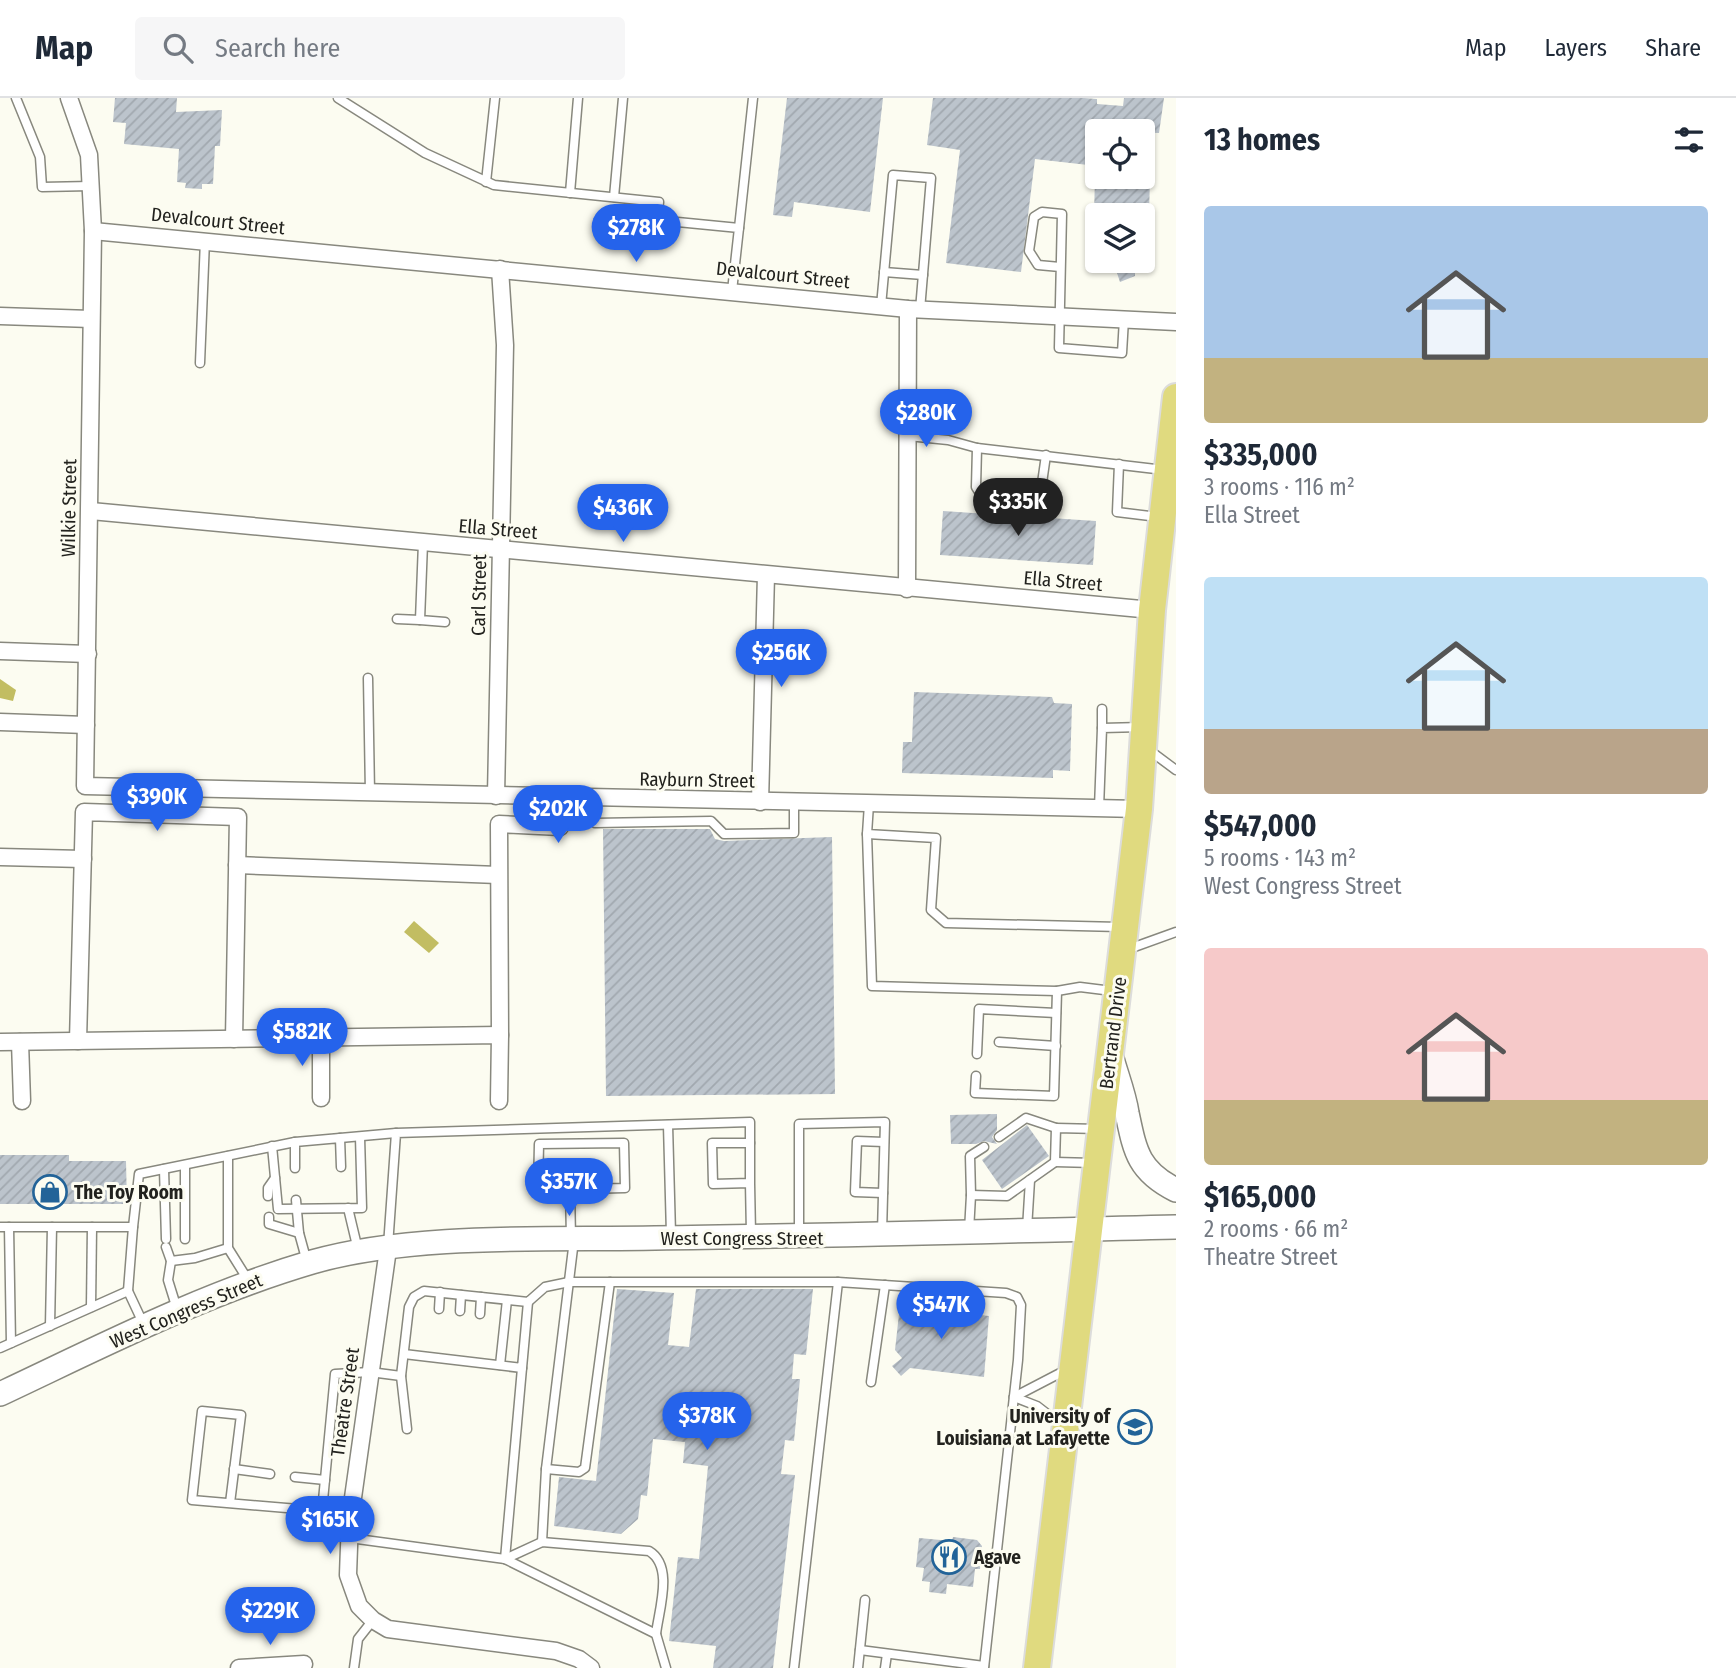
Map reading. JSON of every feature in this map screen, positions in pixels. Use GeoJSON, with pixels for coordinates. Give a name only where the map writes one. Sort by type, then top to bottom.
{"type":"FeatureCollection","features":[{"type":"Feature","properties":{"kind":"main road","name":"Bertrand Drive"},"geometry":{"type":"LineString","coordinates":[[1037,1668],[1125,939],[1139,809],[1152,610],[1161,517],[1170,480],[1176,397]]}},
{"type":"Feature","properties":{"kind":"main road"},"geometry":{"type":"LineString","coordinates":[[1111,1054],[1127,1112],[1131,1143],[1157,1181],[1176,1191]]}},
{"type":"Feature","properties":{"kind":"main road","name":"West Congress Street"},"geometry":{"type":"LineString","coordinates":[[0,1394],[145,1326],[249,1282],[308,1264],[387,1249],[446,1243],[882,1236],[1176,1227]]}},
{"type":"Feature","properties":{"kind":"street","name":"Wilkie Street"},"geometry":{"type":"LineString","coordinates":[[69,98],[89,155],[93,231],[85,786]]}},
{"type":"Feature","properties":{"kind":"street","name":"Devalcourt Street"},"geometry":{"type":"LineString","coordinates":[[93,231],[914,309],[1176,322]]}},
{"type":"Feature","properties":{"kind":"street","name":"Carl Street"},"geometry":{"type":"LineString","coordinates":[[496,796],[505,345],[500,269]]}},
{"type":"Feature","properties":{"kind":"street"},"geometry":{"type":"LineString","coordinates":[[907,589],[908,436],[914,309]]}},
{"type":"Feature","properties":{"kind":"street"},"geometry":{"type":"LineString","coordinates":[[0,316],[91,318]]}},
{"type":"Feature","properties":{"kind":"street","name":"Ella Street"},"geometry":{"type":"LineString","coordinates":[[91,511],[1152,610]]}},
{"type":"Feature","properties":{"kind":"street"},"geometry":{"type":"LineString","coordinates":[[760,802],[766,575]]}},
{"type":"Feature","properties":{"kind":"street"},"geometry":{"type":"LineString","coordinates":[[0,651],[88,654]]}},
{"type":"Feature","properties":{"kind":"street"},"geometry":{"type":"LineString","coordinates":[[0,722],[86,725]]}},
{"type":"Feature","properties":{"kind":"street","name":"Rayburn Street"},"geometry":{"type":"LineString","coordinates":[[85,786],[1139,809]]}},
{"type":"Feature","properties":{"kind":"street"},"geometry":{"type":"LineString","coordinates":[[150,788],[150,814]]}},
{"type":"Feature","properties":{"kind":"street"},"geometry":{"type":"LineString","coordinates":[[234,1039],[239,790]]}},
{"type":"Feature","properties":{"kind":"street"},"geometry":{"type":"LineString","coordinates":[[499,1101],[499,824],[560,827],[561,798]]}},
{"type":"Feature","properties":{"kind":"street"},"geometry":{"type":"LineString","coordinates":[[78,1041],[83,812],[238,817]]}},
{"type":"Feature","properties":{"kind":"street"},"geometry":{"type":"LineString","coordinates":[[0,857],[83,859]]}},
{"type":"Feature","properties":{"kind":"street"},"geometry":{"type":"LineString","coordinates":[[237,865],[498,875]]}},
{"type":"Feature","properties":{"kind":"street"},"geometry":{"type":"LineString","coordinates":[[0,1042],[500,1035]]}},
{"type":"Feature","properties":{"kind":"street"},"geometry":{"type":"LineString","coordinates":[[321,1038],[321,1098]]}},
{"type":"Feature","properties":{"kind":"street"},"geometry":{"type":"LineString","coordinates":[[20,1042],[22,1101]]}},
{"type":"Feature","properties":{"kind":"street","name":"Theatre Street"},"geometry":{"type":"LineString","coordinates":[[373,1620],[359,1606],[350,1587],[349,1538],[387,1249]]}},
{"type":"Feature","properties":{"kind":"street"},"geometry":{"type":"LineString","coordinates":[[373,1620],[404,1633],[567,1653],[591,1668]]}},
{"type":"Feature","properties":{"kind":"street"},"geometry":{"type":"LineString","coordinates":[[239,1668],[304,1664]]}},
{"type":"Feature","properties":{"kind":"lane"},"geometry":{"type":"LineString","coordinates":[[16,98],[40,157],[42,187],[91,186]]}},
{"type":"Feature","properties":{"kind":"lane"},"geometry":{"type":"LineString","coordinates":[[338,98],[425,153],[486,182],[659,202],[655,242]]}},
{"type":"Feature","properties":{"kind":"lane"},"geometry":{"type":"LineString","coordinates":[[486,182],[495,98]]}},
{"type":"Feature","properties":{"kind":"lane"},"geometry":{"type":"LineString","coordinates":[[570,193],[578,98]]}},
{"type":"Feature","properties":{"kind":"lane"},"geometry":{"type":"LineString","coordinates":[[614,197],[623,98]]}},
{"type":"Feature","properties":{"kind":"lane"},"geometry":{"type":"LineString","coordinates":[[732,291],[753,98]]}},
{"type":"Feature","properties":{"kind":"lane"},"geometry":{"type":"LineString","coordinates":[[881,306],[893,175],[931,178],[923,275],[914,309]]}},
{"type":"Feature","properties":{"kind":"lane"},"geometry":{"type":"LineString","coordinates":[[1060,267],[1038,265],[1029,251],[1034,217],[1042,212],[1062,214],[1059,348],[1122,353],[1124,319]]}},
{"type":"Feature","properties":{"kind":"lane"},"geometry":{"type":"LineString","coordinates":[[657,220],[740,228]]}},
{"type":"Feature","properties":{"kind":"lane"},"geometry":{"type":"LineString","coordinates":[[200,363],[205,240]]}},
{"type":"Feature","properties":{"kind":"lane"},"geometry":{"type":"LineString","coordinates":[[884,272],[923,275]]}},
{"type":"Feature","properties":{"kind":"lane"},"geometry":{"type":"LineString","coordinates":[[908,436],[948,440],[977,448],[1119,464],[1170,480]]}},
{"type":"Feature","properties":{"kind":"lane"},"geometry":{"type":"LineString","coordinates":[[977,448],[976,487],[984,498],[1028,503],[1040,497],[1046,455]]}},
{"type":"Feature","properties":{"kind":"lane"},"geometry":{"type":"LineString","coordinates":[[1119,464],[1117,512],[1161,517]]}},
{"type":"Feature","properties":{"kind":"lane"},"geometry":{"type":"LineString","coordinates":[[420,620],[423,543]]}},
{"type":"Feature","properties":{"kind":"lane"},"geometry":{"type":"LineString","coordinates":[[397,619],[445,622]]}},
{"type":"Feature","properties":{"kind":"lane"},"geometry":{"type":"LineString","coordinates":[[368,678],[370,793]]}},
{"type":"Feature","properties":{"kind":"lane"},"geometry":{"type":"LineString","coordinates":[[1098,808],[1102,709]]}},
{"type":"Feature","properties":{"kind":"lane"},"geometry":{"type":"LineString","coordinates":[[1102,728],[1144,737],[1176,770]]}},
{"type":"Feature","properties":{"kind":"lane"},"geometry":{"type":"LineString","coordinates":[[594,799],[595,824],[711,821]]}},
{"type":"Feature","properties":{"kind":"lane"},"geometry":{"type":"LineString","coordinates":[[711,801],[711,821],[724,834],[794,833],[794,803]]}},
{"type":"Feature","properties":{"kind":"lane"},"geometry":{"type":"LineString","coordinates":[[869,804],[867,834],[872,986],[1057,991],[1080,987],[1118,992]]}},
{"type":"Feature","properties":{"kind":"lane"},"geometry":{"type":"LineString","coordinates":[[867,834],[936,838],[931,910],[946,923],[1125,939],[1176,932]]}},
{"type":"Feature","properties":{"kind":"lane"},"geometry":{"type":"LineString","coordinates":[[976,1076],[975,1093],[1054,1096],[1057,991]]}},
{"type":"Feature","properties":{"kind":"lane"},"geometry":{"type":"LineString","coordinates":[[977,1054],[979,1009],[1056,1013]]}},
{"type":"Feature","properties":{"kind":"lane"},"geometry":{"type":"LineString","coordinates":[[999,1042],[1056,1046]]}},
{"type":"Feature","properties":{"kind":"lane"},"geometry":{"type":"LineString","coordinates":[[999,1137],[1014,1130],[1026,1118],[1056,1128],[1102,1129]]}},
{"type":"Feature","properties":{"kind":"lane"},"geometry":{"type":"LineString","coordinates":[[145,1326],[128,1291],[139,1174],[295,1142],[396,1133],[750,1122],[751,1237]]}},
{"type":"Feature","properties":{"kind":"lane"},"geometry":{"type":"LineString","coordinates":[[799,1237],[799,1124],[885,1122],[882,1236]]}},
{"type":"Feature","properties":{"kind":"lane"},"geometry":{"type":"LineString","coordinates":[[668,1125],[671,1238]]}},
{"type":"Feature","properties":{"kind":"lane"},"geometry":{"type":"LineString","coordinates":[[1055,1162],[1056,1128]]}},
{"type":"Feature","properties":{"kind":"lane"},"geometry":{"type":"LineString","coordinates":[[387,1249],[396,1133]]}},
{"type":"Feature","properties":{"kind":"lane"},"geometry":{"type":"LineString","coordinates":[[272,1146],[278,1209],[296,1204],[362,1208],[360,1137]]}},
{"type":"Feature","properties":{"kind":"lane"},"geometry":{"type":"LineString","coordinates":[[340,1138],[341,1167]]}},
{"type":"Feature","properties":{"kind":"lane"},"geometry":{"type":"LineString","coordinates":[[883,1193],[855,1192],[857,1141],[884,1142]]}},
{"type":"Feature","properties":{"kind":"lane"},"geometry":{"type":"LineString","coordinates":[[295,1142],[295,1168]]}},
{"type":"Feature","properties":{"kind":"lane"},"geometry":{"type":"LineString","coordinates":[[624,1143],[625,1188],[570,1189],[538,1190],[539,1144],[624,1143]]}},
{"type":"Feature","properties":{"kind":"lane"},"geometry":{"type":"LineString","coordinates":[[750,1143],[712,1143],[713,1184],[750,1183]]}},
{"type":"Feature","properties":{"kind":"lane"},"geometry":{"type":"LineString","coordinates":[[969,1233],[970,1156],[984,1147]]}},
{"type":"Feature","properties":{"kind":"lane"},"geometry":{"type":"LineString","coordinates":[[228,1156],[228,1248],[249,1282]]}},
{"type":"Feature","properties":{"kind":"lane"},"geometry":{"type":"LineString","coordinates":[[971,1195],[1007,1196],[1018,1183],[1030,1180],[1040,1168],[1055,1162],[1097,1164]]}},
{"type":"Feature","properties":{"kind":"lane"},"geometry":{"type":"LineString","coordinates":[[183,1259],[185,1165]]}},
{"type":"Feature","properties":{"kind":"lane"},"geometry":{"type":"LineString","coordinates":[[164,1169],[166,1243],[171,1261],[168,1280],[178,1312]]}},
{"type":"Feature","properties":{"kind":"lane"},"geometry":{"type":"LineString","coordinates":[[268,1196],[268,1188],[275,1178]]}},
{"type":"Feature","properties":{"kind":"lane"},"geometry":{"type":"LineString","coordinates":[[1027,1231],[1030,1180]]}},
{"type":"Feature","properties":{"kind":"lane"},"geometry":{"type":"LineString","coordinates":[[542,1542],[547,1469],[569,1282],[572,1240],[570,1189]]}},
{"type":"Feature","properties":{"kind":"lane"},"geometry":{"type":"LineString","coordinates":[[296,1204],[299,1233],[308,1264]]}},
{"type":"Feature","properties":{"kind":"lane"},"geometry":{"type":"LineString","coordinates":[[344,1205],[359,1253]]}},
{"type":"Feature","properties":{"kind":"lane"},"geometry":{"type":"LineString","coordinates":[[269,1217],[269,1224],[299,1233]]}},
{"type":"Feature","properties":{"kind":"lane"},"geometry":{"type":"LineString","coordinates":[[11,1343],[5,1227],[133,1227]]}},
{"type":"Feature","properties":{"kind":"lane"},"geometry":{"type":"LineString","coordinates":[[50,1325],[52,1227]]}},
{"type":"Feature","properties":{"kind":"lane"},"geometry":{"type":"LineString","coordinates":[[91,1307],[92,1227]]}},
{"type":"Feature","properties":{"kind":"lane"},"geometry":{"type":"LineString","coordinates":[[171,1261],[228,1248]]}},
{"type":"Feature","properties":{"kind":"lane"},"geometry":{"type":"LineString","coordinates":[[505,1559],[528,1302],[545,1287],[569,1282],[838,1282],[1006,1293],[1017,1297],[1021,1306],[1014,1397],[984,1667],[860,1650]]}},
{"type":"Feature","properties":{"kind":"lane"},"geometry":{"type":"LineString","coordinates":[[547,1469],[579,1472],[585,1468],[610,1282]]}},
{"type":"Feature","properties":{"kind":"lane"},"geometry":{"type":"LineString","coordinates":[[794,1668],[838,1282]]}},
{"type":"Feature","properties":{"kind":"lane"},"geometry":{"type":"LineString","coordinates":[[871,1382],[885,1285]]}},
{"type":"Feature","properties":{"kind":"lane"},"geometry":{"type":"LineString","coordinates":[[407,1429],[401,1376],[409,1307],[414,1297],[424,1290],[528,1302]]}},
{"type":"Feature","properties":{"kind":"lane"},"geometry":{"type":"LineString","coordinates":[[0,1348],[128,1291]]}},
{"type":"Feature","properties":{"kind":"lane"},"geometry":{"type":"LineString","coordinates":[[439,1309],[440,1292]]}},
{"type":"Feature","properties":{"kind":"lane"},"geometry":{"type":"LineString","coordinates":[[460,1311],[461,1295]]}},
{"type":"Feature","properties":{"kind":"lane"},"geometry":{"type":"LineString","coordinates":[[480,1314],[481,1297]]}},
{"type":"Feature","properties":{"kind":"lane"},"geometry":{"type":"LineString","coordinates":[[500,1365],[507,1300]]}},
{"type":"Feature","properties":{"kind":"lane"},"geometry":{"type":"LineString","coordinates":[[432,1357],[434,1346]]}},
{"type":"Feature","properties":{"kind":"lane"},"geometry":{"type":"LineString","coordinates":[[454,1360],[455,1348]]}},
{"type":"Feature","properties":{"kind":"lane"},"geometry":{"type":"LineString","coordinates":[[475,1362],[476,1351]]}},
{"type":"Feature","properties":{"kind":"lane"},"geometry":{"type":"LineString","coordinates":[[404,1354],[522,1368]]}},
{"type":"Feature","properties":{"kind":"lane"},"geometry":{"type":"LineString","coordinates":[[1014,1397],[1045,1384],[1074,1365]]}},
{"type":"Feature","properties":{"kind":"lane"},"geometry":{"type":"LineString","coordinates":[[322,1511],[335,1374],[370,1372],[401,1376]]}},
{"type":"Feature","properties":{"kind":"lane"},"geometry":{"type":"LineString","coordinates":[[1014,1397],[1037,1406],[1067,1432]]}},
{"type":"Feature","properties":{"kind":"lane"},"geometry":{"type":"LineString","coordinates":[[230,1503],[241,1415],[202,1411],[192,1500],[351,1514]]}},
{"type":"Feature","properties":{"kind":"lane"},"geometry":{"type":"LineString","coordinates":[[234,1469],[270,1474]]}},
{"type":"Feature","properties":{"kind":"lane"},"geometry":{"type":"LineString","coordinates":[[295,1476],[325,1480]]}},
{"type":"Feature","properties":{"kind":"lane"},"geometry":{"type":"LineString","coordinates":[[349,1538],[505,1559],[656,1634]]}},
{"type":"Feature","properties":{"kind":"lane"},"geometry":{"type":"LineString","coordinates":[[505,1559],[542,1542],[649,1551],[659,1557],[664,1569],[656,1634],[666,1668]]}},
{"type":"Feature","properties":{"kind":"lane"},"geometry":{"type":"LineString","coordinates":[[858,1668],[865,1600]]}},
{"type":"Feature","properties":{"kind":"lane"},"geometry":{"type":"LineString","coordinates":[[354,1668],[358,1639],[373,1620]]}},
{"type":"Feature","properties":{"kind":"lane"},"geometry":{"type":"LineString","coordinates":[[885,1668],[887,1654]]}},
{"type":"Feature","properties":{"kind":"shaded area"},"geometry":{"type":"Polygon","coordinates":[[[0,679],[16,690],[13,701],[0,698],[0,679]]]}},
{"type":"Feature","properties":{"kind":"shaded area"},"geometry":{"type":"Polygon","coordinates":[[[414,921],[439,943],[429,953],[404,932],[414,921]]]}},
{"type":"Feature","properties":{"kind":"building"},"geometry":{"type":"Polygon","coordinates":[[[115,98],[177,98],[176,112],[222,110],[220,146],[215,146],[213,184],[202,184],[202,189],[185,188],[186,183],[177,182],[179,149],[124,144],[126,123],[113,122],[115,98]]]}},
{"type":"Feature","properties":{"kind":"building"},"geometry":{"type":"Polygon","coordinates":[[[787,98],[883,98],[870,212],[794,202],[792,217],[773,215],[787,98]]]}},
{"type":"Feature","properties":{"kind":"building"},"geometry":{"type":"Polygon","coordinates":[[[933,98],[1084,98],[1097,99],[1097,104],[1123,106],[1124,98],[1164,98],[1159,133],[1155,133],[1155,119],[1085,119],[1085,165],[1035,159],[1021,272],[946,263],[960,150],[927,145],[933,98]]]}},
{"type":"Feature","properties":{"kind":"building"},"geometry":{"type":"Polygon","coordinates":[[[1095,189],[1150,189],[1149,203],[1094,203],[1095,189]]]}},
{"type":"Feature","properties":{"kind":"building"},"geometry":{"type":"Polygon","coordinates":[[[1117,273],[1135,273],[1135,276],[1120,282],[1117,273]]]}},
{"type":"Feature","properties":{"kind":"building"},"geometry":{"type":"Polygon","coordinates":[[[943,511],[1096,521],[1093,565],[940,555],[943,511]]]}},
{"type":"Feature","properties":{"kind":"building"},"geometry":{"type":"Polygon","coordinates":[[[914,692],[1052,697],[1054,703],[1072,704],[1070,771],[1053,770],[1053,778],[902,773],[903,742],[912,742],[914,692]]]}},
{"type":"Feature","properties":{"kind":"building"},"geometry":{"type":"Polygon","coordinates":[[[603,829],[710,829],[715,839],[724,841],[832,837],[835,1094],[606,1096],[603,829]]]}},
{"type":"Feature","properties":{"kind":"building"},"geometry":{"type":"Polygon","coordinates":[[[997,1114],[997,1130],[992,1137],[997,1144],[984,1141],[976,1144],[951,1144],[950,1115],[997,1114]]]}},
{"type":"Feature","properties":{"kind":"building"},"geometry":{"type":"Polygon","coordinates":[[[1027,1125],[1049,1156],[1002,1189],[982,1160],[1027,1125]]]}},
{"type":"Feature","properties":{"kind":"building"},"geometry":{"type":"Polygon","coordinates":[[[0,1155],[69,1155],[69,1161],[126,1161],[127,1204],[0,1204],[0,1155]]]}},
{"type":"Feature","properties":{"kind":"building"},"geometry":{"type":"Polygon","coordinates":[[[617,1289],[674,1293],[668,1345],[689,1347],[696,1289],[813,1289],[806,1355],[794,1354],[792,1379],[800,1379],[794,1441],[785,1440],[781,1474],[795,1475],[773,1668],[713,1668],[716,1646],[669,1641],[678,1557],[699,1559],[708,1466],[683,1463],[685,1442],[653,1439],[647,1496],[641,1495],[638,1519],[621,1534],[554,1526],[559,1477],[596,1481],[617,1289]]]}},
{"type":"Feature","properties":{"kind":"building"},"geometry":{"type":"Polygon","coordinates":[[[900,1305],[989,1316],[984,1377],[910,1368],[901,1376],[892,1366],[902,1358],[895,1350],[900,1305]]]}},
{"type":"Feature","properties":{"kind":"building","name":"Agave"},"geometry":{"type":"Polygon","coordinates":[[[953,1537],[977,1540],[982,1546],[980,1569],[975,1569],[973,1587],[947,1584],[946,1594],[929,1592],[930,1582],[922,1581],[924,1568],[916,1567],[919,1538],[952,1541],[953,1537]]]}},
{"type":"Feature","properties":{"kind":"place","name":"The Toy Room"},"geometry":{"type":"Point","coordinates":[50,1192]}},
{"type":"Feature","properties":{"kind":"place","name":"University of Louisiana at Lafayette"},"geometry":{"type":"Point","coordinates":[1135,1427]}},
{"type":"Feature","properties":{"kind":"place","name":"Agave"},"geometry":{"type":"Point","coordinates":[949,1557]}}]}
